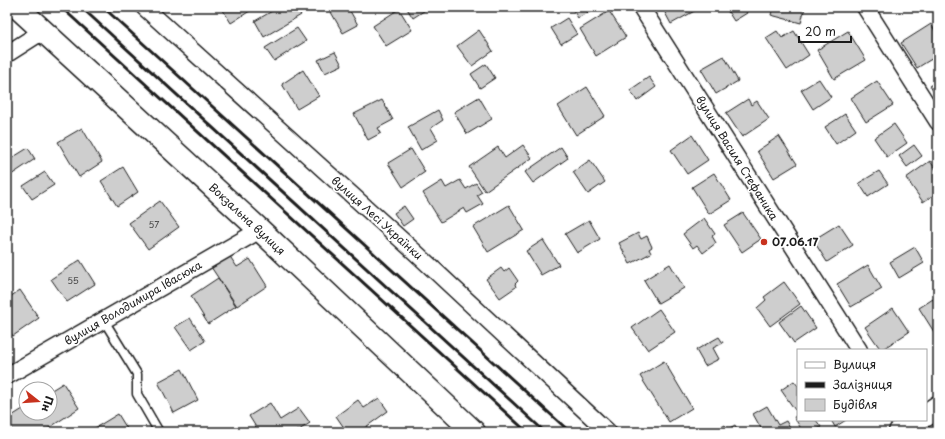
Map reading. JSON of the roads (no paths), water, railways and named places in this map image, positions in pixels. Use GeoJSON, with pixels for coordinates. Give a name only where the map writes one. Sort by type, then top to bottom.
{"type":"FeatureCollection","features":[{"type":"Feature","properties":{"kind":"street","name":"Вокзальна вулиця"},"geometry":{"type":"LineString","coordinates":[[17,7],[260,230],[474,432]]}},
{"type":"Feature","properties":{"kind":"street","name":"вулиця Лесі Українки"},"geometry":{"type":"LineString","coordinates":[[144,7],[421,258],[608,432]]}},
{"type":"Feature","properties":{"kind":"street","name":"вулиця Василя Стефаника"},"geometry":{"type":"LineString","coordinates":[[641,7],[858,349]]}},
{"type":"Feature","properties":{"kind":"street"},"geometry":{"type":"LineString","coordinates":[[865,7],[938,122]]}},
{"type":"Feature","properties":{"kind":"street"},"geometry":{"type":"LineString","coordinates":[[7,54],[43,31]]}},
{"type":"Feature","properties":{"kind":"street","name":"вулиця Володимира Івасюка"},"geometry":{"type":"LineString","coordinates":[[7,376],[260,230]]}},
{"type":"Feature","properties":{"kind":"street"},"geometry":{"type":"LineString","coordinates":[[927,414],[938,407]]}},
{"type":"Feature","properties":{"kind":"lane"},"geometry":{"type":"LineString","coordinates":[[103,320],[137,374],[137,394],[159,432]]}},
{"type":"Feature","properties":{"kind":"railway"},"geometry":{"type":"LineString","coordinates":[[61,7],[527,432]]}},
{"type":"Feature","properties":{"kind":"railway"},"geometry":{"type":"LineString","coordinates":[[81,7],[545,432]]}},
{"type":"Feature","properties":{"kind":"railway"},"geometry":{"type":"LineString","coordinates":[[103,7],[570,432]]}},
{"type":"Feature","properties":{"kind":"place","name":"07.06.17"},"geometry":{"type":"Point","coordinates":[764,242]}}]}
